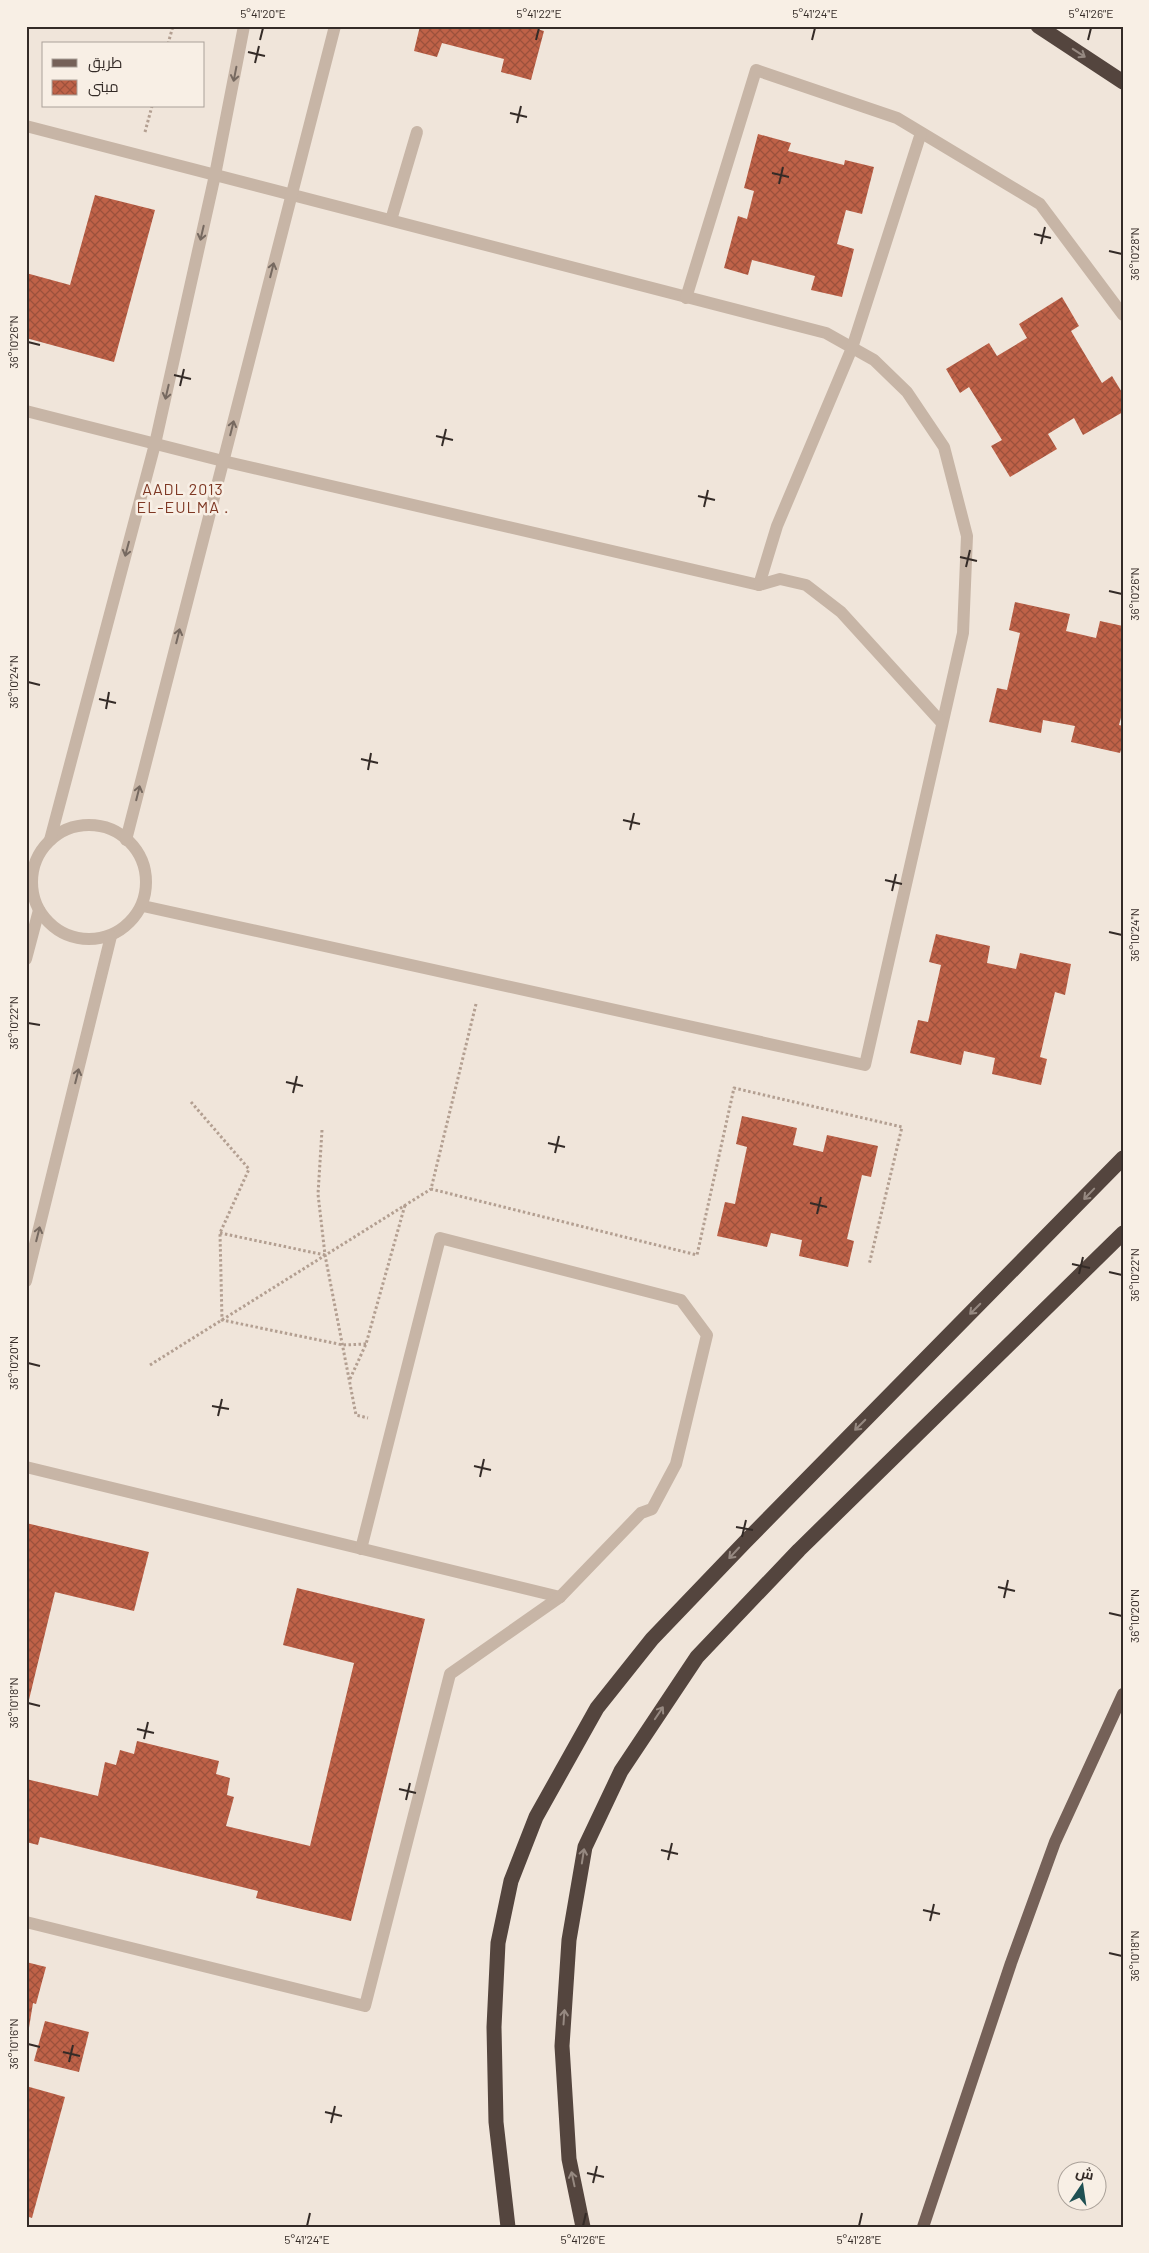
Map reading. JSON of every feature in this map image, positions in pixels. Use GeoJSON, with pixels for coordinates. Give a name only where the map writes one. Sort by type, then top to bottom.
{"type":"FeatureCollection","features":[{"type":"Feature","properties":{"kind":"highway"},"geometry":{"type":"LineString","coordinates":[[1038,26],[1123,82]]}},
{"type":"Feature","properties":{"kind":"highway"},"geometry":{"type":"LineString","coordinates":[[508,2227],[496,2122],[494,2027],[498,1943],[511,1881],[536,1818],[597,1708],[652,1639],[744,1542],[1123,1158]]}},
{"type":"Feature","properties":{"kind":"highway"},"geometry":{"type":"LineString","coordinates":[[583,2227],[569,2159],[562,2046],[570,1940],[585,1846],[620,1771],[697,1657],[799,1550],[1123,1233]]}},
{"type":"Feature","properties":{"kind":"main road"},"geometry":{"type":"LineString","coordinates":[[924,2227],[1011,1963],[1055,1842],[1123,1694]]}},
{"type":"Feature","properties":{"kind":"street"},"geometry":{"type":"LineString","coordinates":[[50,840],[155,444],[216,175],[244,26]]}},
{"type":"Feature","properties":{"kind":"street"},"geometry":{"type":"LineString","coordinates":[[126,840],[335,26]]}},
{"type":"Feature","properties":{"kind":"street"},"geometry":{"type":"LineString","coordinates":[[686,298],[756,70],[897,118],[1040,204],[1123,315]]}},
{"type":"Feature","properties":{"kind":"street"},"geometry":{"type":"LineString","coordinates":[[26,126],[826,333],[874,360],[907,392],[944,447],[967,536],[963,633],[865,1065],[143,906]]}},
{"type":"Feature","properties":{"kind":"street"},"geometry":{"type":"LineString","coordinates":[[391,220],[416,132]]}},
{"type":"Feature","properties":{"kind":"street"},"geometry":{"type":"LineString","coordinates":[[759,585],[777,526],[852,348],[921,133]]}},
{"type":"Feature","properties":{"kind":"street"},"geometry":{"type":"LineString","coordinates":[[26,411],[224,461],[759,585],[780,579],[806,585],[841,612],[942,723]]}},
{"type":"Feature","properties":{"kind":"street"},"geometry":{"type":"LineString","coordinates":[[92,824],[114,829],[126,840],[147,872],[143,906],[130,924],[111,936],[91,940],[70,937],[52,926],[39,910],[32,891],[29,870],[38,854],[50,840],[69,827],[92,824]]}},
{"type":"Feature","properties":{"kind":"street"},"geometry":{"type":"LineString","coordinates":[[26,959],[39,910]]}},
{"type":"Feature","properties":{"kind":"street"},"geometry":{"type":"LineString","coordinates":[[26,1281],[111,936]]}},
{"type":"Feature","properties":{"kind":"street"},"geometry":{"type":"LineString","coordinates":[[26,1922],[365,2006],[450,1674],[560,1597],[641,1513],[652,1509],[676,1464],[707,1335],[681,1300],[440,1238],[361,1548]]}},
{"type":"Feature","properties":{"kind":"street"},"geometry":{"type":"LineString","coordinates":[[26,1467],[560,1597]]}},
{"type":"Feature","properties":{"kind":"path"},"geometry":{"type":"LineString","coordinates":[[169,42],[173,26]]}},
{"type":"Feature","properties":{"kind":"path"},"geometry":{"type":"LineString","coordinates":[[150,1364],[431,1189],[482,980]]}},
{"type":"Feature","properties":{"kind":"path"},"geometry":{"type":"LineString","coordinates":[[431,1189],[697,1255],[734,1088],[902,1127],[870,1265]]}},
{"type":"Feature","properties":{"kind":"path"},"geometry":{"type":"LineString","coordinates":[[191,1102],[249,1169],[220,1233],[222,1320]]}},
{"type":"Feature","properties":{"kind":"path"},"geometry":{"type":"LineString","coordinates":[[322,1130],[318,1194],[325,1255],[356,1415],[393,1424]]}},
{"type":"Feature","properties":{"kind":"path"},"geometry":{"type":"LineString","coordinates":[[350,1380],[366,1344],[405,1205]]}},
{"type":"Feature","properties":{"kind":"path"},"geometry":{"type":"LineString","coordinates":[[220,1233],[325,1255]]}},
{"type":"Feature","properties":{"kind":"path"},"geometry":{"type":"LineString","coordinates":[[222,1320],[343,1345],[366,1344]]}},
{"type":"Feature","properties":{"kind":"building"},"geometry":{"type":"Polygon","coordinates":[[[420,26],[527,26],[544,31],[531,80],[501,72],[504,59],[442,43],[437,57],[414,51],[420,26]]]}},
{"type":"Feature","properties":{"kind":"building"},"geometry":{"type":"Polygon","coordinates":[[[758,134],[791,143],[788,151],[844,165],[845,160],[874,167],[862,214],[846,210],[837,244],[854,249],[842,297],[811,290],[815,276],[752,260],[748,275],[724,268],[738,216],[747,219],[754,191],[744,188],[758,134]]]}},
{"type":"Feature","properties":{"kind":"building"},"geometry":{"type":"Polygon","coordinates":[[[95,195],[155,210],[114,362],[26,338],[26,273],[70,285],[95,195]]]}},
{"type":"Feature","properties":{"kind":"building"},"geometry":{"type":"Polygon","coordinates":[[[1062,297],[1079,326],[1071,331],[1102,383],[1112,376],[1123,394],[1123,412],[1083,435],[1074,418],[1048,434],[1057,449],[1010,477],[991,446],[1002,440],[969,387],[960,393],[946,369],[989,343],[997,356],[1027,338],[1019,324],[1062,297]]]}},
{"type":"Feature","properties":{"kind":"building"},"geometry":{"type":"Polygon","coordinates":[[[1015,602],[1070,614],[1066,631],[1096,638],[1100,621],[1123,626],[1123,710],[1119,725],[1123,726],[1123,743],[1120,753],[1071,742],[1075,726],[1043,720],[1041,733],[989,722],[997,688],[1007,690],[1020,633],[1009,630],[1015,602]]]}},
{"type":"Feature","properties":{"kind":"building"},"geometry":{"type":"Polygon","coordinates":[[[936,934],[990,946],[987,963],[1016,969],[1020,953],[1071,964],[1065,995],[1055,992],[1040,1057],[1047,1059],[1041,1085],[992,1074],[995,1058],[964,1051],[961,1065],[910,1053],[918,1020],[928,1022],[941,965],[929,962],[936,934]]]}},
{"type":"Feature","properties":{"kind":"building"},"geometry":{"type":"Polygon","coordinates":[[[742,1116],[797,1128],[793,1145],[823,1152],[827,1135],[878,1146],[871,1177],[862,1175],[847,1239],[854,1241],[848,1267],[799,1256],[802,1240],[771,1233],[767,1247],[717,1236],[725,1202],[735,1204],[747,1147],[736,1144],[742,1116]]]}},
{"type":"Feature","properties":{"kind":"building"},"geometry":{"type":"Polygon","coordinates":[[[26,1523],[149,1552],[134,1611],[55,1592],[27,1708],[26,1523]]]}},
{"type":"Feature","properties":{"kind":"building"},"geometry":{"type":"Polygon","coordinates":[[[297,1588],[425,1619],[351,1921],[256,1898],[258,1891],[40,1837],[38,1845],[26,1842],[26,1779],[98,1796],[105,1762],[116,1765],[120,1750],[134,1754],[137,1741],[219,1761],[216,1774],[230,1778],[227,1795],[234,1797],[226,1826],[310,1846],[354,1663],[283,1645],[297,1588]]]}},
{"type":"Feature","properties":{"kind":"building"},"geometry":{"type":"Polygon","coordinates":[[[26,1962],[46,1967],[36,2004],[33,2003],[28,2034],[26,2034],[26,1962]]]}},
{"type":"Feature","properties":{"kind":"building"},"geometry":{"type":"Polygon","coordinates":[[[45,2021],[89,2032],[79,2072],[34,2061],[45,2021]]]}},
{"type":"Feature","properties":{"kind":"building"},"geometry":{"type":"Polygon","coordinates":[[[26,2086],[65,2097],[32,2218],[26,2216],[26,2086]]]}},
{"type":"Feature","properties":{"kind":"district","name":"AADL 2013 EL-EULMA ."},"geometry":{"type":"Point","coordinates":[183,498]}}]}
